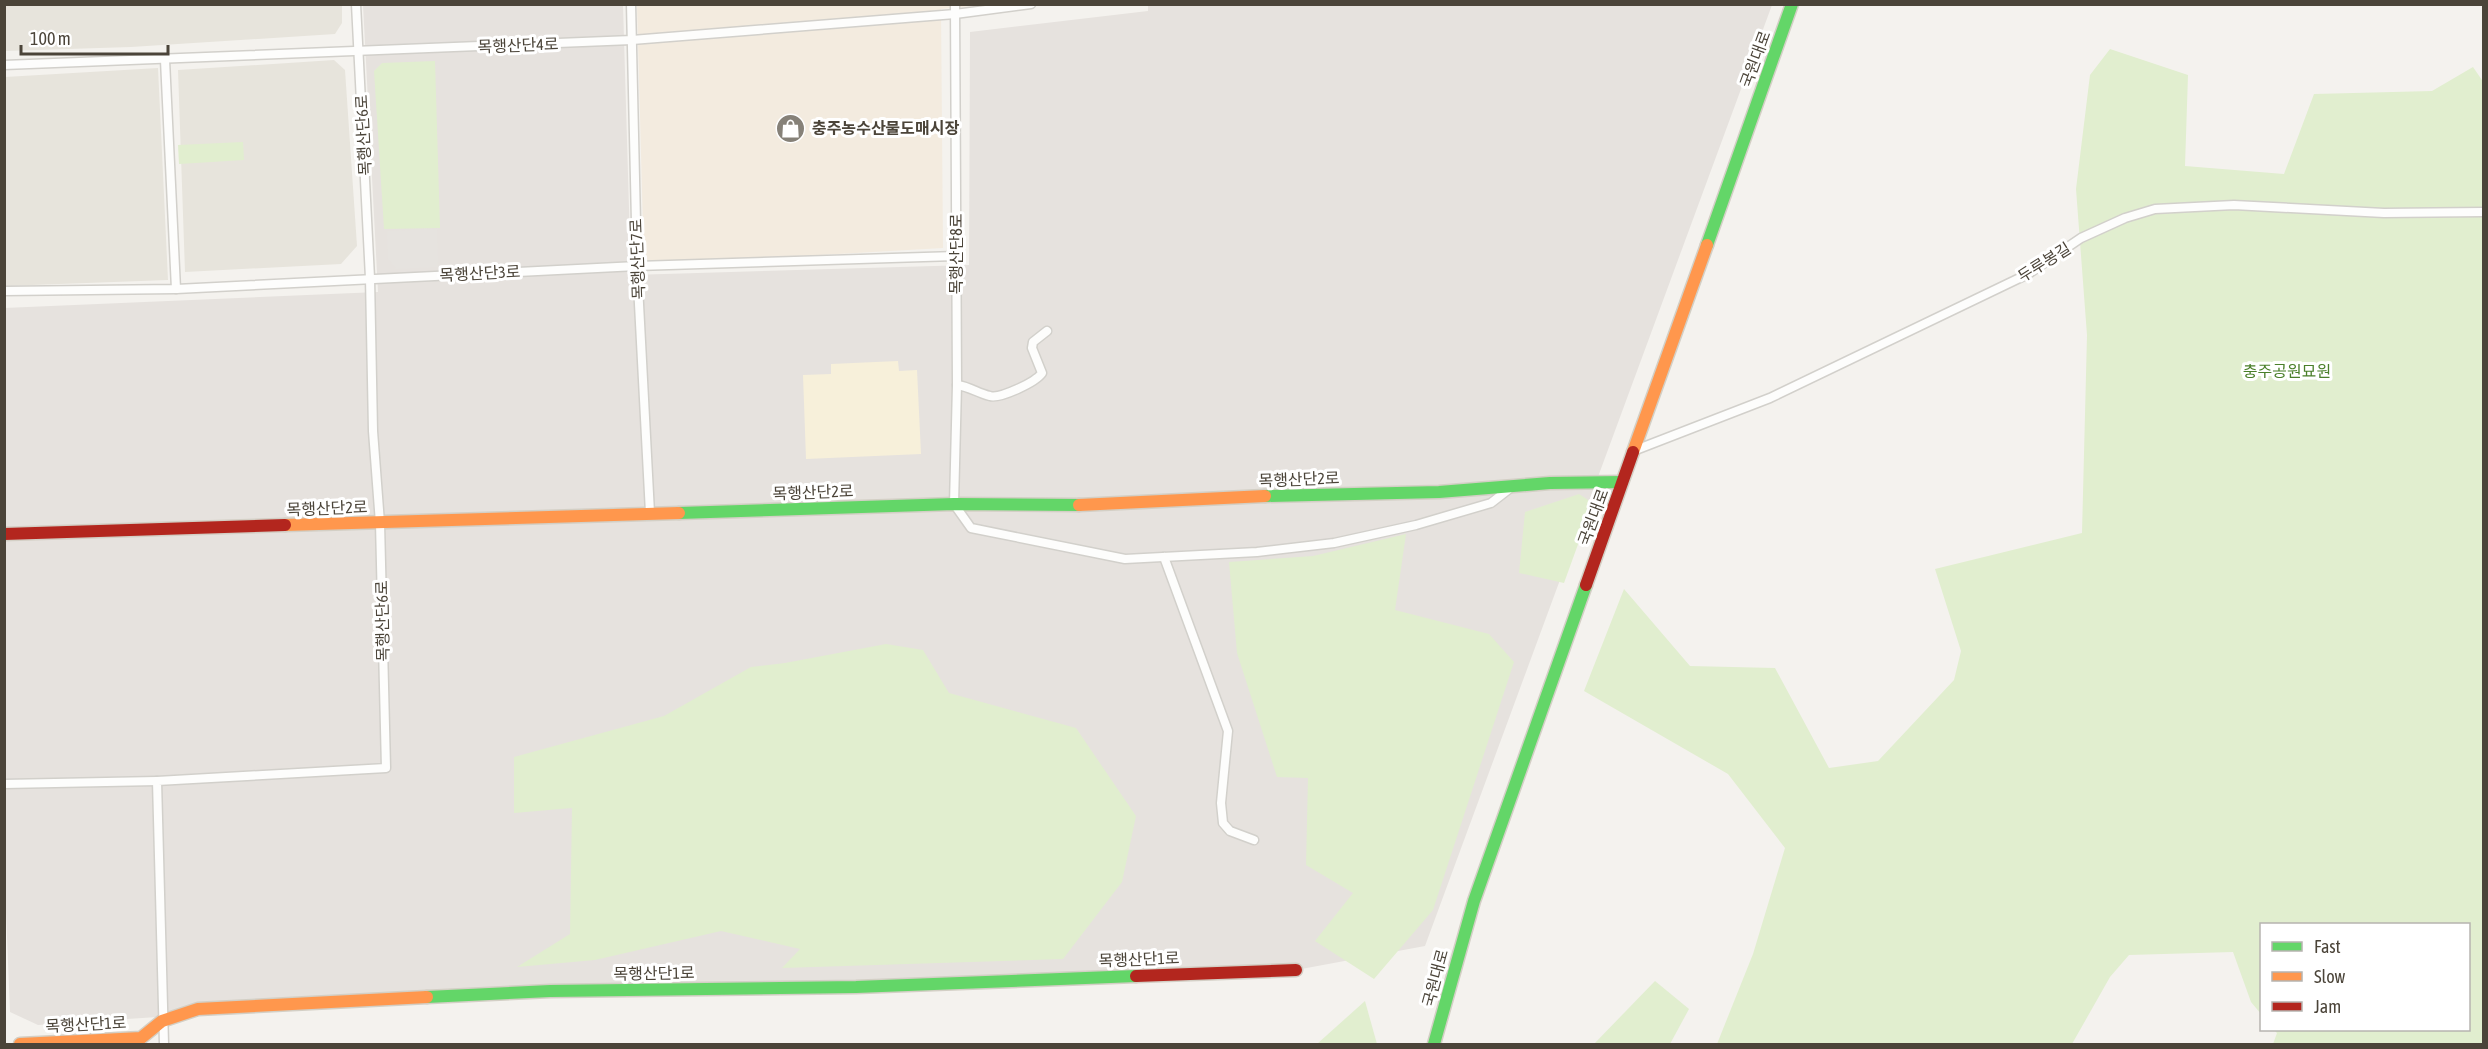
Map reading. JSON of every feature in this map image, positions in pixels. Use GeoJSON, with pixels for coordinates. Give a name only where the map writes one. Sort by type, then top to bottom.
{"type":"FeatureCollection","features":[{"type":"Feature","properties":{"kind":"street","name":"목행산단6로"},"geometry":{"type":"LineString","coordinates":[[157,781],[386,768],[380,523],[373,431],[370,278],[356,4]]}},
{"type":"Feature","properties":{"kind":"street","name":"목행산단7로"},"geometry":{"type":"LineString","coordinates":[[631,4],[637,266],[650,513]]}},
{"type":"Feature","properties":{"kind":"street","name":"목행산단4로"},"geometry":{"type":"LineString","coordinates":[[4,65],[632,40],[955,9],[1031,4]]}},
{"type":"Feature","properties":{"kind":"street","name":"국원대로"},"geometry":{"type":"LineString","coordinates":[[1434,1044],[1474,901],[1792,4]]}},
{"type":"Feature","properties":{"kind":"street","name":"목행산단8로"},"geometry":{"type":"LineString","coordinates":[[954,504],[957,385],[955,9]]}},
{"type":"Feature","properties":{"kind":"street"},"geometry":{"type":"LineString","coordinates":[[165,60],[176,289]]}},
{"type":"Feature","properties":{"kind":"street","name":"두루봉길"},"geometry":{"type":"LineString","coordinates":[[1633,451],[1770,398],[2028,274],[2081,238],[2125,218],[2155,209],[2234,205],[2384,213],[2484,212]]}},
{"type":"Feature","properties":{"kind":"street","name":"목행산단3로"},"geometry":{"type":"LineString","coordinates":[[4,291],[176,289],[637,266],[956,256]]}},
{"type":"Feature","properties":{"kind":"street"},"geometry":{"type":"LineString","coordinates":[[957,385],[972,387],[988,396],[997,397],[1037,379],[1042,373],[1032,348],[1033,342],[1047,331]]}},
{"type":"Feature","properties":{"kind":"street","name":"목행산단2로"},"geometry":{"type":"LineString","coordinates":[[4,534],[954,504],[1087,505],[1282,495],[1439,492],[1513,486],[1622,482]]}},
{"type":"Feature","properties":{"kind":"street"},"geometry":{"type":"LineString","coordinates":[[954,504],[971,528],[1125,559],[1257,552],[1334,543],[1416,525],[1491,503],[1513,486]]}},
{"type":"Feature","properties":{"kind":"street"},"geometry":{"type":"LineString","coordinates":[[4,523],[20,534],[4,542]]}},
{"type":"Feature","properties":{"kind":"street"},"geometry":{"type":"LineString","coordinates":[[1164,557],[1228,731],[1221,803],[1223,823],[1230,831],[1254,840]]}},
{"type":"Feature","properties":{"kind":"street"},"geometry":{"type":"LineString","coordinates":[[4,784],[157,781],[164,1044]]}},
{"type":"Feature","properties":{"kind":"street","name":"목행산단1로"},"geometry":{"type":"LineString","coordinates":[[20,1044],[141,1038],[162,1021],[198,1008],[530,992],[856,987],[1296,970]]}},
{"type":"Feature","properties":{"kind":"shaded area"},"geometry":{"type":"Polygon","coordinates":[[[1148,4],[1772,5],[1425,946],[1296,970],[530,992],[38,1025],[10,1012],[4,862],[4,308],[378,292],[363,5],[623,5],[631,275],[969,265],[970,32],[1148,11],[1148,4]]]}},
{"type":"Feature","properties":{"kind":"shaded area"},"geometry":{"type":"Polygon","coordinates":[[[4,5],[342,5],[342,23],[335,34],[131,47],[5,51],[4,5]]]}},
{"type":"Feature","properties":{"kind":"shaded area","name":"충주농수산물도매시장"},"geometry":{"type":"Polygon","coordinates":[[[637,5],[982,5],[941,9],[943,248],[644,265],[637,5]]]}},
{"type":"Feature","properties":{"kind":"shaded area"},"geometry":{"type":"Polygon","coordinates":[[[334,60],[345,70],[357,246],[341,264],[185,272],[178,70],[334,60]]]}},
{"type":"Feature","properties":{"kind":"shaded area"},"geometry":{"type":"Polygon","coordinates":[[[158,68],[168,280],[5,286],[5,77],[158,68]]]}},
{"type":"Feature","properties":{"kind":"shaded area"},"geometry":{"type":"Polygon","coordinates":[[[437,229],[438,267],[396,269],[388,259],[387,231],[437,229]]]}},
{"type":"Feature","properties":{"kind":"green space","name":"충주공원묘원"},"geometry":{"type":"Polygon","coordinates":[[[2110,49],[2188,75],[2185,166],[2284,174],[2314,94],[2432,91],[2473,67],[2484,83],[2483,1044],[2273,1044],[2277,1033],[2275,1031],[2470,1031],[2470,923],[2260,923],[2260,1013],[2251,1002],[2233,952],[2129,955],[2110,977],[2072,1044],[1717,1044],[1753,954],[1785,848],[1728,774],[1584,691],[1624,589],[1690,666],[1775,668],[1829,768],[1878,761],[1954,680],[1961,651],[1935,569],[2082,533],[2087,335],[2076,189],[2090,75],[2110,49]]]}},
{"type":"Feature","properties":{"kind":"green space"},"geometry":{"type":"Polygon","coordinates":[[[435,61],[440,228],[384,229],[374,71],[382,63],[435,61]]]}},
{"type":"Feature","properties":{"kind":"green space"},"geometry":{"type":"Polygon","coordinates":[[[243,142],[244,160],[179,164],[178,145],[243,142]]]}},
{"type":"Feature","properties":{"kind":"green space"},"geometry":{"type":"Polygon","coordinates":[[[1579,494],[1593,503],[1564,583],[1519,573],[1525,512],[1579,494]]]}},
{"type":"Feature","properties":{"kind":"green space"},"geometry":{"type":"Polygon","coordinates":[[[1406,534],[1395,610],[1489,634],[1514,662],[1433,910],[1374,979],[1315,941],[1353,893],[1306,865],[1308,778],[1277,777],[1237,653],[1229,562],[1313,556],[1406,534]]]}},
{"type":"Feature","properties":{"kind":"green space"},"geometry":{"type":"Polygon","coordinates":[[[886,644],[923,650],[949,693],[1076,728],[1136,816],[1122,882],[1063,959],[782,968],[800,949],[721,931],[595,960],[517,967],[570,934],[572,808],[514,813],[514,757],[664,716],[751,667],[886,644]]]}},
{"type":"Feature","properties":{"kind":"green space"},"geometry":{"type":"Polygon","coordinates":[[[1655,981],[1689,1009],[1670,1044],[1594,1044],[1655,981]]]}},
{"type":"Feature","properties":{"kind":"green space"},"geometry":{"type":"Polygon","coordinates":[[[1365,1001],[1377,1044],[1317,1044],[1365,1001]]]}},
{"type":"Feature","properties":{"kind":"sand"},"geometry":{"type":"Polygon","coordinates":[[[898,361],[899,371],[917,370],[921,454],[806,459],[803,375],[831,374],[831,364],[898,361]]]}},
{"type":"Feature","properties":{"kind":"traffic: fast"},"geometry":{"type":"LineString","coordinates":[[1707,245],[1792,4]]}},
{"type":"Feature","properties":{"kind":"traffic: fast"},"geometry":{"type":"LineString","coordinates":[[1265,496],[1439,492],[1550,483],[1622,482]]}},
{"type":"Feature","properties":{"kind":"traffic: fast"},"geometry":{"type":"LineString","coordinates":[[679,513],[954,504],[1079,505]]}},
{"type":"Feature","properties":{"kind":"traffic: fast"},"geometry":{"type":"LineString","coordinates":[[1434,1044],[1474,901],[1586,585]]}},
{"type":"Feature","properties":{"kind":"traffic: fast"},"geometry":{"type":"LineString","coordinates":[[427,997],[550,991],[856,987],[1136,976]]}},
{"type":"Feature","properties":{"kind":"traffic: slow"},"geometry":{"type":"LineString","coordinates":[[1633,452],[1707,245]]}},
{"type":"Feature","properties":{"kind":"traffic: slow"},"geometry":{"type":"LineString","coordinates":[[1079,505],[1265,496]]}},
{"type":"Feature","properties":{"kind":"traffic: slow"},"geometry":{"type":"LineString","coordinates":[[285,525],[679,513]]}},
{"type":"Feature","properties":{"kind":"traffic: slow"},"geometry":{"type":"LineString","coordinates":[[20,1044],[141,1038],[162,1021],[198,1009],[427,997]]}},
{"type":"Feature","properties":{"kind":"traffic: jam"},"geometry":{"type":"LineString","coordinates":[[1586,585],[1633,452]]}},
{"type":"Feature","properties":{"kind":"traffic: jam"},"geometry":{"type":"LineString","coordinates":[[4,534],[285,525]]}},
{"type":"Feature","properties":{"kind":"traffic: jam"},"geometry":{"type":"LineString","coordinates":[[1136,976],[1296,970]]}},
{"type":"Feature","properties":{"kind":"place","name":"충주농수산물도매시장"},"geometry":{"type":"Point","coordinates":[791,128]}}]}
